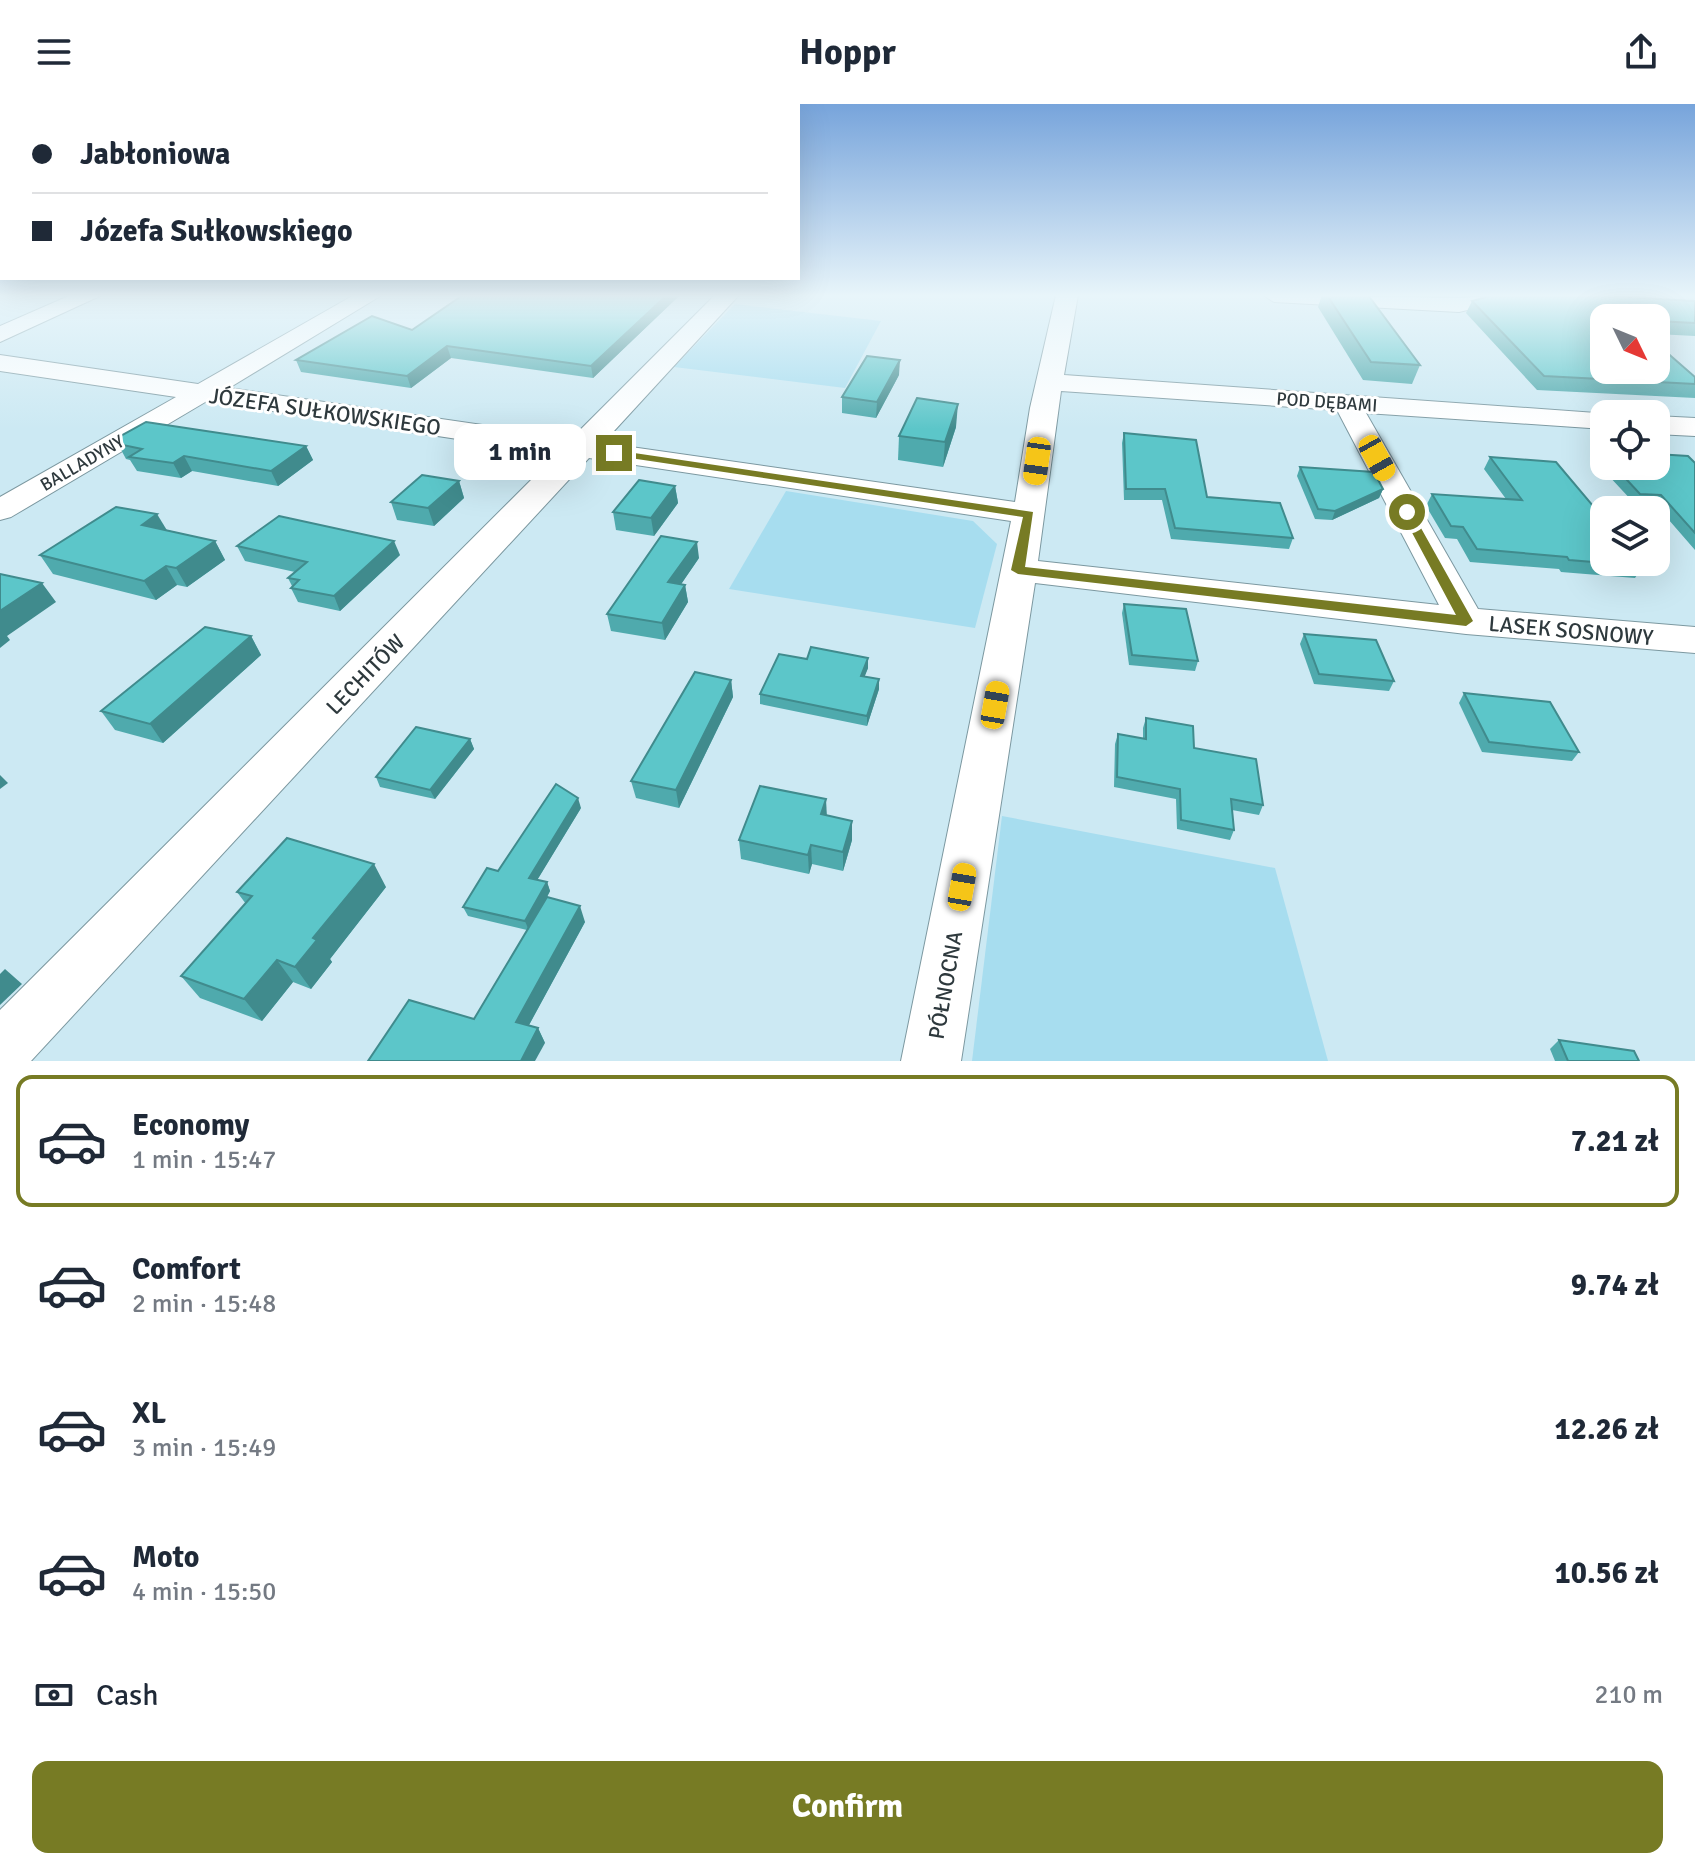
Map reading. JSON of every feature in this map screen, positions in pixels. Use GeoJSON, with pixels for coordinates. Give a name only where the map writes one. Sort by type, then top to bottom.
{"type":"FeatureCollection","features":[{"type":"Feature","properties":{"kind":"street","name":"BALLADYNY"},"geometry":{"type":"LineString","coordinates":[[0,510],[294,340]]}},
{"type":"Feature","properties":{"kind":"street","name":"LECHITÓW"},"geometry":{"type":"LineString","coordinates":[[0,1051],[686,340]]}},
{"type":"Feature","properties":{"kind":"street","name":"PÓŁNOCNA"},"geometry":{"type":"LineString","coordinates":[[931,1061],[1058,340]]}},
{"type":"Feature","properties":{"kind":"street","name":"JÓZEFA SUŁKOWSKIEGO"},"geometry":{"type":"LineString","coordinates":[[0,363],[1029,514]]}},
{"type":"Feature","properties":{"kind":"street","name":"POD DĘBAMI"},"geometry":{"type":"LineString","coordinates":[[1049,382],[1590,420]]}},
{"type":"Feature","properties":{"kind":"street"},"geometry":{"type":"LineString","coordinates":[[1347,403],[1466,621]]}},
{"type":"Feature","properties":{"kind":"street"},"geometry":{"type":"LineString","coordinates":[[1670,426],[1695,427]]}},
{"type":"Feature","properties":{"kind":"street","name":"LASEK SOSNOWY"},"geometry":{"type":"LineString","coordinates":[[1018,570],[1466,621],[1695,640]]}},
{"type":"Feature","properties":{"kind":"shaded area"},"geometry":{"type":"Polygon","coordinates":[[[700,340],[871,340],[845,388],[674,367],[700,340]]]}},
{"type":"Feature","properties":{"kind":"shaded area"},"geometry":{"type":"Polygon","coordinates":[[[786,491],[973,521],[997,544],[975,628],[729,589],[786,491]]]}},
{"type":"Feature","properties":{"kind":"shaded area"},"geometry":{"type":"Polygon","coordinates":[[[1002,816],[1275,868],[1328,1061],[972,1061],[1002,816]]]}},
{"type":"Feature","properties":{"kind":"building"},"geometry":{"type":"Polygon","coordinates":[[[331,340],[619,340],[591,366],[447,346],[407,376],[296,360],[331,340]]]}},
{"type":"Feature","properties":{"kind":"building"},"geometry":{"type":"Polygon","coordinates":[[[1356,340],[1401,340],[1420,365],[1371,362],[1356,340]]]}},
{"type":"Feature","properties":{"kind":"building"},"geometry":{"type":"Polygon","coordinates":[[[1509,340],[1590,340],[1590,378],[1544,376],[1509,340]]]}},
{"type":"Feature","properties":{"kind":"building"},"geometry":{"type":"Polygon","coordinates":[[[1670,355],[1695,377],[1695,384],[1670,383],[1670,355]]]}},
{"type":"Feature","properties":{"kind":"building"},"geometry":{"type":"Polygon","coordinates":[[[867,356],[900,360],[877,402],[842,397],[867,356]]]}},
{"type":"Feature","properties":{"kind":"building"},"geometry":{"type":"Polygon","coordinates":[[[917,398],[958,404],[945,442],[899,436],[917,398]]]}},
{"type":"Feature","properties":{"kind":"building"},"geometry":{"type":"Polygon","coordinates":[[[146,422],[306,446],[271,471],[184,456],[173,463],[129,457],[142,449],[118,444],[119,437],[146,422]]]}},
{"type":"Feature","properties":{"kind":"building"},"geometry":{"type":"Polygon","coordinates":[[[1124,433],[1196,440],[1207,497],[1280,503],[1293,538],[1175,528],[1165,489],[1126,489],[1124,433]]]}},
{"type":"Feature","properties":{"kind":"building"},"geometry":{"type":"Polygon","coordinates":[[[1670,455],[1688,456],[1695,463],[1695,533],[1670,505],[1670,496],[1640,494],[1627,480],[1670,480],[1670,455]]]}},
{"type":"Feature","properties":{"kind":"building"},"geometry":{"type":"Polygon","coordinates":[[[1490,457],[1556,462],[1590,502],[1590,562],[1477,549],[1463,527],[1451,526],[1432,494],[1522,500],[1490,457]]]}},
{"type":"Feature","properties":{"kind":"building"},"geometry":{"type":"Polygon","coordinates":[[[1300,467],[1374,472],[1383,489],[1335,511],[1318,509],[1300,467]]]}},
{"type":"Feature","properties":{"kind":"building"},"geometry":{"type":"Polygon","coordinates":[[[422,475],[459,481],[428,508],[391,502],[422,475]]]}},
{"type":"Feature","properties":{"kind":"building"},"geometry":{"type":"Polygon","coordinates":[[[639,480],[675,486],[651,518],[613,512],[639,480]]]}},
{"type":"Feature","properties":{"kind":"building"},"geometry":{"type":"Polygon","coordinates":[[[116,507],[157,514],[142,525],[215,541],[176,568],[166,566],[144,581],[40,555],[116,507]]]}},
{"type":"Feature","properties":{"kind":"building"},"geometry":{"type":"Polygon","coordinates":[[[279,516],[394,541],[334,596],[291,588],[299,580],[288,578],[307,562],[237,546],[279,516]]]}},
{"type":"Feature","properties":{"kind":"building"},"geometry":{"type":"Polygon","coordinates":[[[661,536],[697,542],[668,582],[685,585],[662,623],[607,614],[661,536]]]}},
{"type":"Feature","properties":{"kind":"building"},"geometry":{"type":"Polygon","coordinates":[[[0,574],[42,583],[0,611],[0,574]]]}},
{"type":"Feature","properties":{"kind":"building"},"geometry":{"type":"Polygon","coordinates":[[[1124,604],[1186,609],[1198,661],[1132,655],[1124,604]]]}},
{"type":"Feature","properties":{"kind":"building"},"geometry":{"type":"Polygon","coordinates":[[[205,627],[251,636],[150,724],[101,711],[205,627]]]}},
{"type":"Feature","properties":{"kind":"building"},"geometry":{"type":"Polygon","coordinates":[[[1304,634],[1376,640],[1394,681],[1319,674],[1304,634]]]}},
{"type":"Feature","properties":{"kind":"building"},"geometry":{"type":"Polygon","coordinates":[[[811,647],[868,658],[861,676],[879,679],[867,716],[760,694],[779,654],[807,659],[811,647]]]}},
{"type":"Feature","properties":{"kind":"building"},"geometry":{"type":"Polygon","coordinates":[[[695,672],[731,680],[676,790],[631,781],[695,672]]]}},
{"type":"Feature","properties":{"kind":"building"},"geometry":{"type":"Polygon","coordinates":[[[1464,693],[1550,702],[1579,752],[1489,742],[1464,693]]]}},
{"type":"Feature","properties":{"kind":"building"},"geometry":{"type":"Polygon","coordinates":[[[1146,718],[1193,726],[1194,748],[1256,759],[1263,805],[1231,799],[1234,830],[1181,820],[1180,789],[1117,777],[1118,734],[1146,739],[1146,718]]]}},
{"type":"Feature","properties":{"kind":"building"},"geometry":{"type":"Polygon","coordinates":[[[416,727],[470,739],[430,790],[376,777],[416,727]]]}},
{"type":"Feature","properties":{"kind":"building"},"geometry":{"type":"Polygon","coordinates":[[[556,784],[578,798],[529,878],[547,882],[525,921],[463,907],[487,868],[498,871],[556,784]]]}},
{"type":"Feature","properties":{"kind":"building"},"geometry":{"type":"Polygon","coordinates":[[[760,786],[826,799],[821,814],[852,821],[843,852],[811,845],[808,855],[739,840],[760,786]]]}},
{"type":"Feature","properties":{"kind":"building"},"geometry":{"type":"Polygon","coordinates":[[[287,838],[374,864],[313,938],[317,940],[295,967],[277,960],[244,999],[181,976],[252,896],[237,892],[287,838]]]}},
{"type":"Feature","properties":{"kind":"building"},"geometry":{"type":"Polygon","coordinates":[[[547,897],[580,906],[516,1022],[538,1028],[521,1061],[368,1061],[409,1000],[474,1019],[547,897]]]}},
{"type":"Feature","properties":{"kind":"building"},"geometry":{"type":"Polygon","coordinates":[[[1559,1040],[1634,1051],[1639,1061],[1568,1061],[1559,1040]]]}},
{"type":"Feature","properties":{"kind":"route"},"geometry":{"type":"LineString","coordinates":[[614,453],[1029,514],[1018,570],[1466,621],[1407,512]]}}]}
